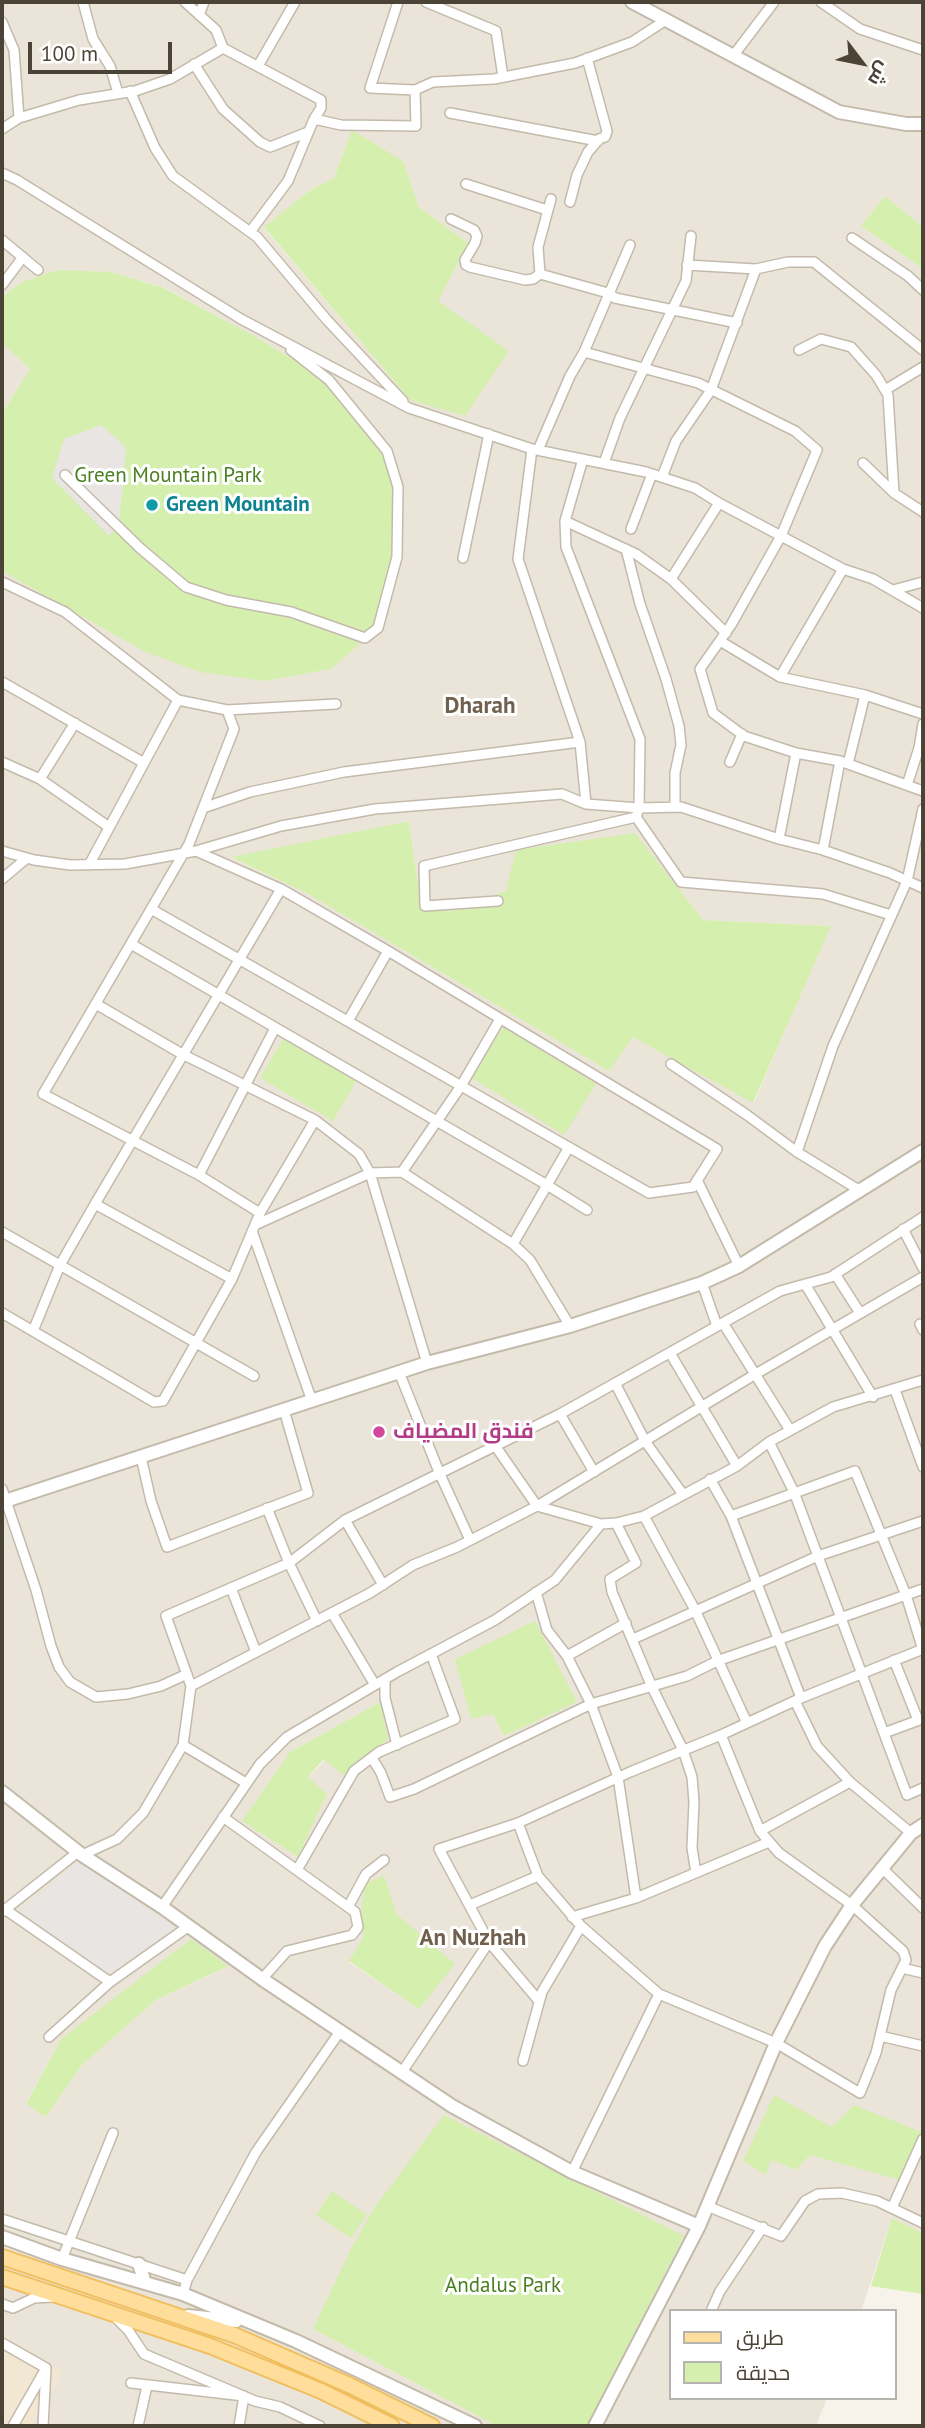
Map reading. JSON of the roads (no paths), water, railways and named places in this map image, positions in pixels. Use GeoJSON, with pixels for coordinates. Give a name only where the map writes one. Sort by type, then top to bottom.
{"type":"FeatureCollection","features":[{"type":"Feature","properties":{"kind":"main road"},"geometry":{"type":"LineString","coordinates":[[2,2256],[234,2335],[349,2385],[432,2426]]}},
{"type":"Feature","properties":{"kind":"main road"},"geometry":{"type":"LineString","coordinates":[[2,2277],[210,2346],[321,2392],[392,2426]]}},
{"type":"Feature","properties":{"kind":"street"},"geometry":{"type":"LineString","coordinates":[[83,2],[93,39],[110,66],[118,93]]}},
{"type":"Feature","properties":{"kind":"street"},"geometry":{"type":"LineString","coordinates":[[186,2],[216,30],[223,48],[321,100],[321,108],[288,181],[250,232]]}},
{"type":"Feature","properties":{"kind":"street"},"geometry":{"type":"LineString","coordinates":[[199,15],[204,2]]}},
{"type":"Feature","properties":{"kind":"street"},"geometry":{"type":"LineString","coordinates":[[258,66],[295,2]]}},
{"type":"Feature","properties":{"kind":"street"},"geometry":{"type":"LineString","coordinates":[[398,2],[370,88],[415,89],[433,82],[503,77],[587,58],[632,42],[666,20]]}},
{"type":"Feature","properties":{"kind":"street"},"geometry":{"type":"LineString","coordinates":[[426,2],[496,31],[503,77]]}},
{"type":"Feature","properties":{"kind":"street"},"geometry":{"type":"LineString","coordinates":[[632,2],[839,112],[906,124],[923,124]]}},
{"type":"Feature","properties":{"kind":"street"},"geometry":{"type":"LineString","coordinates":[[733,56],[774,2]]}},
{"type":"Feature","properties":{"kind":"street"},"geometry":{"type":"LineString","coordinates":[[821,2],[860,29],[923,50]]}},
{"type":"Feature","properties":{"kind":"street"},"geometry":{"type":"LineString","coordinates":[[2,22],[14,50],[19,118]]}},
{"type":"Feature","properties":{"kind":"street"},"geometry":{"type":"LineString","coordinates":[[2,129],[19,118],[79,100],[130,91],[170,79],[223,48]]}},
{"type":"Feature","properties":{"kind":"street"},"geometry":{"type":"LineString","coordinates":[[569,202],[577,175],[588,152],[605,137],[607,131],[587,58]]}},
{"type":"Feature","properties":{"kind":"street"},"geometry":{"type":"LineString","coordinates":[[194,64],[223,108],[260,142],[270,147],[309,132]]}},
{"type":"Feature","properties":{"kind":"street"},"geometry":{"type":"LineString","coordinates":[[314,119],[341,125],[416,126],[415,89]]}},
{"type":"Feature","properties":{"kind":"street"},"geometry":{"type":"LineString","coordinates":[[130,91],[155,148],[173,176],[257,237],[327,320],[409,408]]}},
{"type":"Feature","properties":{"kind":"street"},"geometry":{"type":"LineString","coordinates":[[450,113],[598,141]]}},
{"type":"Feature","properties":{"kind":"street"},"geometry":{"type":"LineString","coordinates":[[2,173],[241,319],[409,408],[535,449],[652,474],[695,488],[843,569],[873,579],[923,608]]}},
{"type":"Feature","properties":{"kind":"street"},"geometry":{"type":"LineString","coordinates":[[466,184],[547,210]]}},
{"type":"Feature","properties":{"kind":"street"},"geometry":{"type":"LineString","coordinates":[[540,274],[538,247],[551,199]]}},
{"type":"Feature","properties":{"kind":"street"},"geometry":{"type":"LineString","coordinates":[[451,219],[474,230],[477,236],[466,265],[526,280],[540,274]]}},
{"type":"Feature","properties":{"kind":"street"},"geometry":{"type":"LineString","coordinates":[[604,463],[620,418],[686,281],[691,236]]}},
{"type":"Feature","properties":{"kind":"street"},"geometry":{"type":"LineString","coordinates":[[852,238],[908,276],[923,290]]}},
{"type":"Feature","properties":{"kind":"street"},"geometry":{"type":"LineString","coordinates":[[2,240],[38,270]]}},
{"type":"Feature","properties":{"kind":"street"},"geometry":{"type":"LineString","coordinates":[[586,804],[580,742],[518,559],[535,449],[584,352],[630,245]]}},
{"type":"Feature","properties":{"kind":"street"},"geometry":{"type":"LineString","coordinates":[[2,285],[23,257]]}},
{"type":"Feature","properties":{"kind":"street"},"geometry":{"type":"LineString","coordinates":[[687,265],[756,269],[788,262],[814,262],[923,351]]}},
{"type":"Feature","properties":{"kind":"street"},"geometry":{"type":"LineString","coordinates":[[662,477],[677,441],[711,390],[756,269]]}},
{"type":"Feature","properties":{"kind":"street"},"geometry":{"type":"LineString","coordinates":[[540,274],[608,293],[615,298],[737,323]]}},
{"type":"Feature","properties":{"kind":"street"},"geometry":{"type":"LineString","coordinates":[[65,475],[140,548],[186,587],[226,600],[291,612],[365,638],[378,628],[397,557],[398,487],[387,451],[328,380],[276,337]]}},
{"type":"Feature","properties":{"kind":"street"},"geometry":{"type":"LineString","coordinates":[[799,350],[821,339],[851,347],[876,374],[888,395],[894,493]]}},
{"type":"Feature","properties":{"kind":"street"},"geometry":{"type":"LineString","coordinates":[[584,352],[698,383],[795,431],[817,450],[781,536],[723,637],[700,669],[713,713],[742,734],[796,753],[844,763],[923,791]]}},
{"type":"Feature","properties":{"kind":"street"},"geometry":{"type":"LineString","coordinates":[[885,390],[923,367]]}},
{"type":"Feature","properties":{"kind":"street"},"geometry":{"type":"LineString","coordinates":[[463,558],[489,434]]}},
{"type":"Feature","properties":{"kind":"street"},"geometry":{"type":"LineString","coordinates":[[583,459],[565,521],[566,547],[639,739],[638,813],[681,882],[823,894],[891,915]]}},
{"type":"Feature","properties":{"kind":"street"},"geometry":{"type":"LineString","coordinates":[[863,463],[894,493],[923,512]]}},
{"type":"Feature","properties":{"kind":"street"},"geometry":{"type":"LineString","coordinates":[[631,529],[652,474]]}},
{"type":"Feature","properties":{"kind":"street"},"geometry":{"type":"LineString","coordinates":[[671,579],[719,503]]}},
{"type":"Feature","properties":{"kind":"street"},"geometry":{"type":"LineString","coordinates":[[565,521],[625,549],[671,579],[723,637],[780,677],[865,695],[923,714]]}},
{"type":"Feature","properties":{"kind":"street"},"geometry":{"type":"LineString","coordinates":[[625,549],[679,726],[681,745],[675,773],[675,807]]}},
{"type":"Feature","properties":{"kind":"street"},"geometry":{"type":"LineString","coordinates":[[780,677],[843,569]]}},
{"type":"Feature","properties":{"kind":"street"},"geometry":{"type":"LineString","coordinates":[[2,582],[65,612],[178,700],[227,710],[336,704]]}},
{"type":"Feature","properties":{"kind":"street"},"geometry":{"type":"LineString","coordinates":[[893,590],[923,582]]}},
{"type":"Feature","properties":{"kind":"street"},"geometry":{"type":"LineString","coordinates":[[2,682],[144,763]]}},
{"type":"Feature","properties":{"kind":"street"},"geometry":{"type":"LineString","coordinates":[[823,850],[844,763],[865,695]]}},
{"type":"Feature","properties":{"kind":"street"},"geometry":{"type":"LineString","coordinates":[[89,864],[178,700]]}},
{"type":"Feature","properties":{"kind":"street"},"geometry":{"type":"LineString","coordinates":[[227,710],[234,729],[183,853],[43,1094],[199,1175],[260,1213]]}},
{"type":"Feature","properties":{"kind":"street"},"geometry":{"type":"LineString","coordinates":[[40,779],[75,723]]}},
{"type":"Feature","properties":{"kind":"street"},"geometry":{"type":"LineString","coordinates":[[907,785],[921,749],[923,724]]}},
{"type":"Feature","properties":{"kind":"street"},"geometry":{"type":"LineString","coordinates":[[730,762],[742,734]]}},
{"type":"Feature","properties":{"kind":"street"},"geometry":{"type":"LineString","coordinates":[[203,808],[250,792],[344,772],[580,742]]}},
{"type":"Feature","properties":{"kind":"street"},"geometry":{"type":"LineString","coordinates":[[779,839],[796,753]]}},
{"type":"Feature","properties":{"kind":"street"},"geometry":{"type":"LineString","coordinates":[[2,762],[40,779],[109,827]]}},
{"type":"Feature","properties":{"kind":"street"},"geometry":{"type":"LineString","coordinates":[[2,851],[70,865],[125,864],[196,851],[281,826],[375,809],[562,794],[586,804],[638,813]]}},
{"type":"Feature","properties":{"kind":"street"},"geometry":{"type":"LineString","coordinates":[[498,901],[425,906],[424,866],[638,813],[675,807],[823,850],[923,888]]}},
{"type":"Feature","properties":{"kind":"street"},"geometry":{"type":"LineString","coordinates":[[797,1152],[833,1046],[906,881],[923,809]]}},
{"type":"Feature","properties":{"kind":"street"},"geometry":{"type":"LineString","coordinates":[[151,909],[649,1193],[693,1186],[718,1149],[388,951],[281,890],[196,851]]}},
{"type":"Feature","properties":{"kind":"street"},"geometry":{"type":"LineString","coordinates":[[2,879],[27,858]]}},
{"type":"Feature","properties":{"kind":"street"},"geometry":{"type":"LineString","coordinates":[[33,1331],[60,1265],[281,890]]}},
{"type":"Feature","properties":{"kind":"street"},"geometry":{"type":"LineString","coordinates":[[131,944],[587,1210]]}},
{"type":"Feature","properties":{"kind":"street"},"geometry":{"type":"LineString","coordinates":[[348,1021],[388,951]]}},
{"type":"Feature","properties":{"kind":"street"},"geometry":{"type":"LineString","coordinates":[[96,1004],[182,1054],[315,1119],[359,1154],[370,1172],[427,1363]]}},
{"type":"Feature","properties":{"kind":"street"},"geometry":{"type":"LineString","coordinates":[[402,1172],[461,1086],[500,1018]]}},
{"type":"Feature","properties":{"kind":"street"},"geometry":{"type":"LineString","coordinates":[[199,1175],[275,1028]]}},
{"type":"Feature","properties":{"kind":"street"},"geometry":{"type":"LineString","coordinates":[[671,1064],[797,1152],[859,1190]]}},
{"type":"Feature","properties":{"kind":"street"},"geometry":{"type":"LineString","coordinates":[[2,1313],[154,1402],[163,1401],[232,1279],[260,1213],[315,1119]]}},
{"type":"Feature","properties":{"kind":"street"},"geometry":{"type":"LineString","coordinates":[[513,1244],[569,1147]]}},
{"type":"Feature","properties":{"kind":"street"},"geometry":{"type":"LineString","coordinates":[[187,1674],[161,1686],[128,1694],[96,1697],[70,1682],[58,1667],[4,1497],[141,1457],[427,1363],[570,1326],[702,1283],[739,1266],[923,1151]]}},
{"type":"Feature","properties":{"kind":"street"},"geometry":{"type":"LineString","coordinates":[[254,1228],[370,1172],[402,1172],[513,1244],[530,1260],[570,1326]]}},
{"type":"Feature","properties":{"kind":"street"},"geometry":{"type":"LineString","coordinates":[[697,1180],[739,1266]]}},
{"type":"Feature","properties":{"kind":"street"},"geometry":{"type":"LineString","coordinates":[[95,1204],[232,1279]]}},
{"type":"Feature","properties":{"kind":"street"},"geometry":{"type":"LineString","coordinates":[[110,1982],[4,1911],[80,1854],[117,1839],[143,1813],[183,1745],[191,1686],[166,1616],[289,1563],[345,1520],[560,1415],[780,1291],[835,1274],[923,1217]]}},
{"type":"Feature","properties":{"kind":"street"},"geometry":{"type":"LineString","coordinates":[[254,1228],[312,1401]]}},
{"type":"Feature","properties":{"kind":"street"},"geometry":{"type":"LineString","coordinates":[[903,1229],[923,1268]]}},
{"type":"Feature","properties":{"kind":"street"},"geometry":{"type":"LineString","coordinates":[[2,1232],[254,1376]]}},
{"type":"Feature","properties":{"kind":"street"},"geometry":{"type":"LineString","coordinates":[[835,1274],[860,1313]]}},
{"type":"Feature","properties":{"kind":"street"},"geometry":{"type":"LineString","coordinates":[[191,1686],[332,1613],[413,1565],[470,1541],[537,1506],[923,1277]]}},
{"type":"Feature","properties":{"kind":"street"},"geometry":{"type":"LineString","coordinates":[[702,1283],[720,1324],[790,1430]]}},
{"type":"Feature","properties":{"kind":"street"},"geometry":{"type":"LineString","coordinates":[[806,1284],[873,1397]]}},
{"type":"Feature","properties":{"kind":"street"},"geometry":{"type":"LineString","coordinates":[[670,1353],[737,1466]]}},
{"type":"Feature","properties":{"kind":"street"},"geometry":{"type":"LineString","coordinates":[[399,1373],[470,1541]]}},
{"type":"Feature","properties":{"kind":"street"},"geometry":{"type":"LineString","coordinates":[[496,1447],[537,1506],[601,1524],[616,1523],[644,1516],[682,1493],[737,1466],[769,1442],[833,1407],[923,1380]]}},
{"type":"Feature","properties":{"kind":"street"},"geometry":{"type":"LineString","coordinates":[[615,1383],[645,1441],[682,1493]]}},
{"type":"Feature","properties":{"kind":"street"},"geometry":{"type":"LineString","coordinates":[[895,1390],[923,1467]]}},
{"type":"Feature","properties":{"kind":"street"},"geometry":{"type":"LineString","coordinates":[[141,1457],[151,1501],[167,1547],[308,1493],[284,1410]]}},
{"type":"Feature","properties":{"kind":"street"},"geometry":{"type":"LineString","coordinates":[[560,1415],[594,1472]]}},
{"type":"Feature","properties":{"kind":"street"},"geometry":{"type":"LineString","coordinates":[[769,1442],[794,1492],[908,1794],[923,1788]]}},
{"type":"Feature","properties":{"kind":"street"},"geometry":{"type":"LineString","coordinates":[[539,2001],[489,1942],[439,1849],[518,1823],[618,1777],[923,1649],[906,1595],[855,1471],[731,1516]]}},
{"type":"Feature","properties":{"kind":"street"},"geometry":{"type":"LineString","coordinates":[[710,1479],[731,1516],[817,1746],[850,1782],[911,1833]]}},
{"type":"Feature","properties":{"kind":"street"},"geometry":{"type":"LineString","coordinates":[[267,1508],[289,1563],[317,1621]]}},
{"type":"Feature","properties":{"kind":"street"},"geometry":{"type":"LineString","coordinates":[[644,1516],[695,1610],[747,1723]]}},
{"type":"Feature","properties":{"kind":"street"},"geometry":{"type":"LineString","coordinates":[[345,1520],[383,1585]]}},
{"type":"Feature","properties":{"kind":"street"},"geometry":{"type":"LineString","coordinates":[[633,1639],[818,1556],[923,1521]]}},
{"type":"Feature","properties":{"kind":"street"},"geometry":{"type":"LineString","coordinates":[[616,1523],[636,1563],[610,1579],[612,1592],[683,1750],[692,1777],[692,1848],[696,1873]]}},
{"type":"Feature","properties":{"kind":"street"},"geometry":{"type":"LineString","coordinates":[[162,1907],[246,1783],[260,1764],[287,1737],[385,1679],[495,1620],[555,1580],[601,1524]]}},
{"type":"Feature","properties":{"kind":"street"},"geometry":{"type":"LineString","coordinates":[[231,1588],[256,1652]]}},
{"type":"Feature","properties":{"kind":"street"},"geometry":{"type":"LineString","coordinates":[[372,1758],[382,1773],[390,1797],[414,1789],[591,1704],[687,1676],[717,1661],[923,1589]]}},
{"type":"Feature","properties":{"kind":"street"},"geometry":{"type":"LineString","coordinates":[[536,1592],[547,1630],[567,1656],[591,1704],[618,1777],[636,1898]]}},
{"type":"Feature","properties":{"kind":"street"},"geometry":{"type":"LineString","coordinates":[[332,1613],[376,1685]]}},
{"type":"Feature","properties":{"kind":"street"},"geometry":{"type":"LineString","coordinates":[[567,1656],[626,1623]]}},
{"type":"Feature","properties":{"kind":"street"},"geometry":{"type":"LineString","coordinates":[[297,1870],[354,1771],[397,1745],[455,1719],[431,1654]]}},
{"type":"Feature","properties":{"kind":"street"},"geometry":{"type":"LineString","coordinates":[[884,1733],[921,1719],[894,1660]]}},
{"type":"Feature","properties":{"kind":"street"},"geometry":{"type":"LineString","coordinates":[[385,1679],[385,1698],[397,1745]]}},
{"type":"Feature","properties":{"kind":"street"},"geometry":{"type":"LineString","coordinates":[[518,1823],[538,1876],[581,1926],[659,1994],[776,2043],[860,2093],[876,2053],[891,1990],[906,1960],[903,1951],[852,1905],[779,1853],[769,1842],[760,1831],[721,1735]]}},
{"type":"Feature","properties":{"kind":"street"},"geometry":{"type":"LineString","coordinates":[[183,1745],[246,1783]]}},
{"type":"Feature","properties":{"kind":"street"},"geometry":{"type":"LineString","coordinates":[[760,1831],[850,1782]]}},
{"type":"Feature","properties":{"kind":"street"},"geometry":{"type":"LineString","coordinates":[[2,1791],[80,1854],[162,1907],[262,1979],[452,2106],[572,2172],[699,2226]]}},
{"type":"Feature","properties":{"kind":"street"},"geometry":{"type":"LineString","coordinates":[[223,1817],[355,1912],[358,1927],[352,1935],[287,1951],[262,1979]]}},
{"type":"Feature","properties":{"kind":"street"},"geometry":{"type":"LineString","coordinates":[[595,2426],[699,2226],[776,2043],[825,1946],[852,1905],[911,1833],[923,1825]]}},
{"type":"Feature","properties":{"kind":"street"},"geometry":{"type":"LineString","coordinates":[[572,1917],[636,1898],[769,1842]]}},
{"type":"Feature","properties":{"kind":"street"},"geometry":{"type":"LineString","coordinates":[[348,1907],[366,1874],[384,1860]]}},
{"type":"Feature","properties":{"kind":"street"},"geometry":{"type":"LineString","coordinates":[[883,1869],[923,1908]]}},
{"type":"Feature","properties":{"kind":"street"},"geometry":{"type":"LineString","coordinates":[[470,1905],[538,1876]]}},
{"type":"Feature","properties":{"kind":"street"},"geometry":{"type":"LineString","coordinates":[[49,2037],[110,1982],[189,1926]]}},
{"type":"Feature","properties":{"kind":"street"},"geometry":{"type":"LineString","coordinates":[[523,2061],[539,2001],[581,1926]]}},
{"type":"Feature","properties":{"kind":"street"},"geometry":{"type":"LineString","coordinates":[[402,2071],[489,1942]]}},
{"type":"Feature","properties":{"kind":"street"},"geometry":{"type":"LineString","coordinates":[[902,1968],[923,1973]]}},
{"type":"Feature","properties":{"kind":"street"},"geometry":{"type":"LineString","coordinates":[[572,2172],[659,1994]]}},
{"type":"Feature","properties":{"kind":"street"},"geometry":{"type":"LineString","coordinates":[[183,2294],[187,2280],[256,2152],[341,2030]]}},
{"type":"Feature","properties":{"kind":"street"},"geometry":{"type":"LineString","coordinates":[[880,2036],[923,2046]]}},
{"type":"Feature","properties":{"kind":"street"},"geometry":{"type":"LineString","coordinates":[[62,2259],[113,2133]]}},
{"type":"Feature","properties":{"kind":"street"},"geometry":{"type":"LineString","coordinates":[[892,2208],[923,2139]]}},
{"type":"Feature","properties":{"kind":"street"},"geometry":{"type":"LineString","coordinates":[[707,2206],[781,2236],[805,2201],[818,2194],[842,2193],[877,2201],[923,2223]]}},
{"type":"Feature","properties":{"kind":"street"},"geometry":{"type":"LineString","coordinates":[[2,2219],[187,2280]]}},
{"type":"Feature","properties":{"kind":"street"},"geometry":{"type":"LineString","coordinates":[[712,2309],[720,2291],[763,2227]]}},
{"type":"Feature","properties":{"kind":"street"},"geometry":{"type":"LineString","coordinates":[[2,2237],[62,2259],[183,2294],[372,2376],[475,2426]]}},
{"type":"Feature","properties":{"kind":"street"},"geometry":{"type":"LineString","coordinates":[[138,2264],[145,2283]]}},
{"type":"Feature","properties":{"kind":"street"},"geometry":{"type":"LineString","coordinates":[[2,2304],[13,2308],[34,2298],[60,2297]]}},
{"type":"Feature","properties":{"kind":"street"},"geometry":{"type":"LineString","coordinates":[[111,2314],[128,2330],[144,2354],[244,2396],[280,2407],[320,2426]]}},
{"type":"Feature","properties":{"kind":"street"},"geometry":{"type":"LineString","coordinates":[[172,2314],[251,2322]]}},
{"type":"Feature","properties":{"kind":"street"},"geometry":{"type":"LineString","coordinates":[[2,2343],[46,2368]]}},
{"type":"Feature","properties":{"kind":"street"},"geometry":{"type":"LineString","coordinates":[[13,2426],[46,2368]]}},
{"type":"Feature","properties":{"kind":"street"},"geometry":{"type":"LineString","coordinates":[[43,2426],[46,2368]]}},
{"type":"Feature","properties":{"kind":"street"},"geometry":{"type":"LineString","coordinates":[[131,2383],[244,2396]]}},
{"type":"Feature","properties":{"kind":"street"},"geometry":{"type":"LineString","coordinates":[[138,2426],[146,2386]]}},
{"type":"Feature","properties":{"kind":"street"},"geometry":{"type":"LineString","coordinates":[[239,2426],[244,2396]]}},
{"type":"Feature","properties":{"kind":"place","name":"Green Mountain"},"geometry":{"type":"Point","coordinates":[152,505]}},
{"type":"Feature","properties":{"kind":"place","name":"فندق المضياف"},"geometry":{"type":"Point","coordinates":[379,1432]}},
{"type":"Feature","properties":{"kind":"district","name":"Dharah"},"geometry":{"type":"Point","coordinates":[480,706]}},
{"type":"Feature","properties":{"kind":"district","name":"An Nuzhah"},"geometry":{"type":"Point","coordinates":[473,1938]}},
{"type":"Feature","properties":{"kind":"park label","name":"Green Mountain Park"},"geometry":{"type":"Point","coordinates":[168,476]}},
{"type":"Feature","properties":{"kind":"park label","name":"Andalus Park"},"geometry":{"type":"Point","coordinates":[503,2286]}}]}
